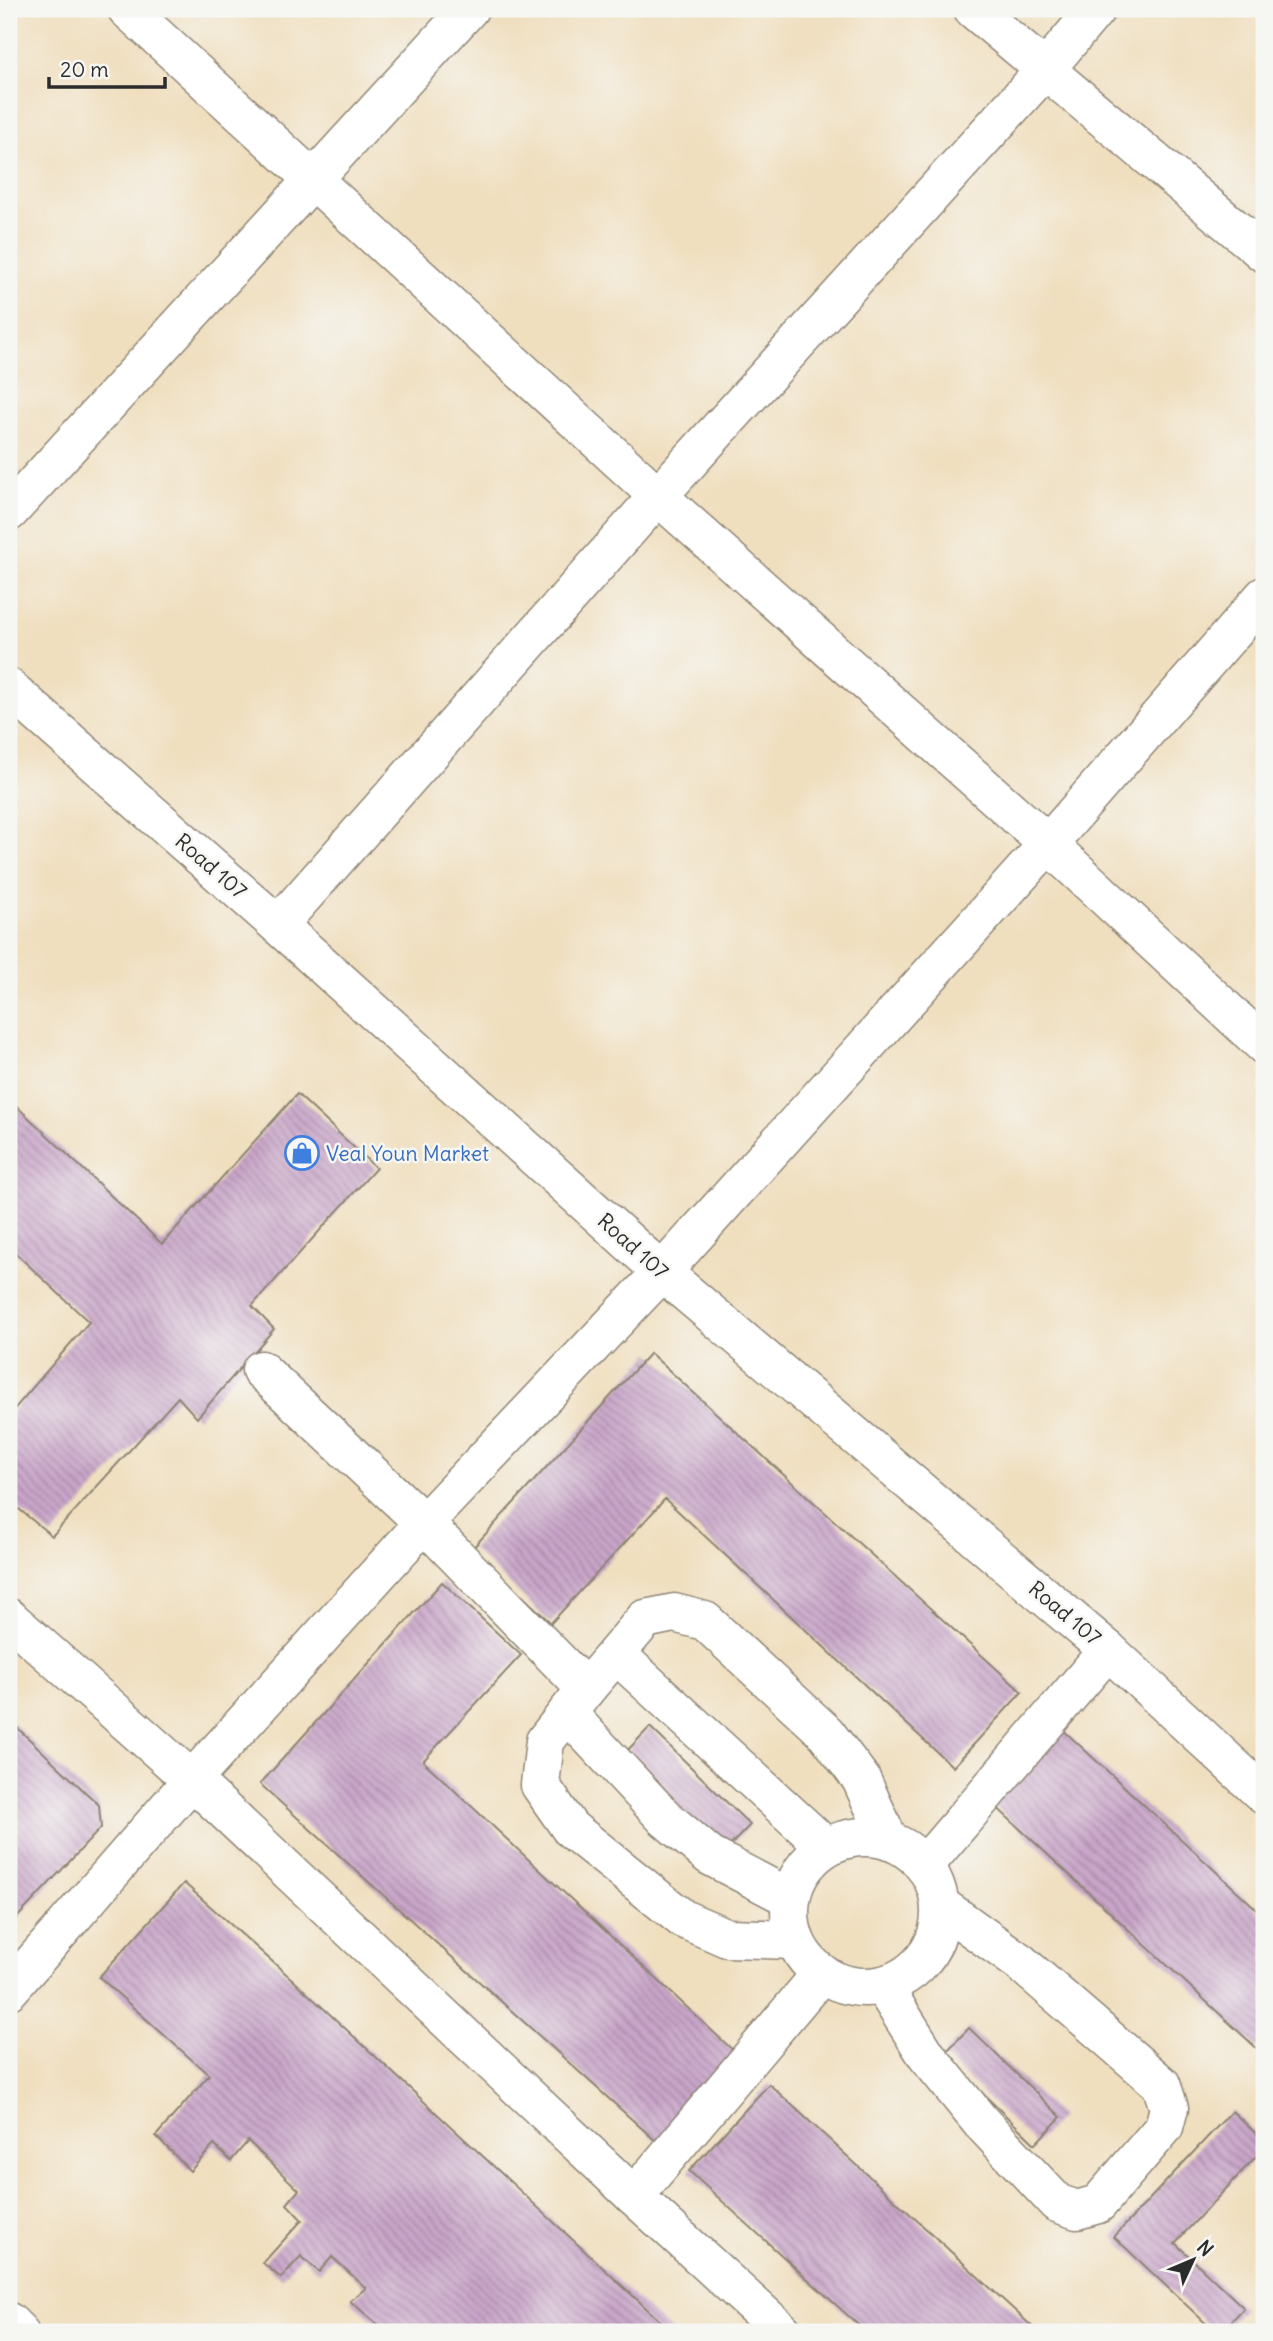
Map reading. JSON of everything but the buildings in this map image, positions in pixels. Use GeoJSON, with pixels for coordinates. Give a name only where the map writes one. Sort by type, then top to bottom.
{"type":"FeatureCollection","features":[{"type":"Feature","properties":{"kind":"street"},"geometry":{"type":"LineString","coordinates":[[127,9],[658,496],[1048,844],[1264,1045]]}},
{"type":"Feature","properties":{"kind":"street"},"geometry":{"type":"LineString","coordinates":[[9,512],[469,9]]}},
{"type":"Feature","properties":{"kind":"street"},"geometry":{"type":"LineString","coordinates":[[973,9],[1264,253]]}},
{"type":"Feature","properties":{"kind":"street"},"geometry":{"type":"LineString","coordinates":[[278,925],[658,496],[1045,70],[1096,9]]}},
{"type":"Feature","properties":{"kind":"street"},"geometry":{"type":"LineString","coordinates":[[9,1990],[192,1780],[424,1523],[662,1272],[1048,844],[1264,596]]}},
{"type":"Feature","properties":{"kind":"street","name":"Road 107"},"geometry":{"type":"LineString","coordinates":[[9,688],[278,925],[662,1272],[1108,1650],[1264,1795]]}},
{"type":"Feature","properties":{"kind":"street"},"geometry":{"type":"LineString","coordinates":[[261,1370],[424,1523],[577,1701],[665,1818],[710,1856],[790,1898]]}},
{"type":"Feature","properties":{"kind":"street"},"geometry":{"type":"LineString","coordinates":[[795,1940],[727,1938],[683,1919],[570,1828],[540,1785],[545,1741],[645,1619],[674,1613],[705,1621],[826,1733],[861,1779],[889,1840]]}},
{"type":"Feature","properties":{"kind":"street"},"geometry":{"type":"LineString","coordinates":[[9,1618],[192,1780],[634,2196],[783,2332]]}},
{"type":"Feature","properties":{"kind":"street"},"geometry":{"type":"LineString","coordinates":[[924,1866],[1108,1650]]}},
{"type":"Feature","properties":{"kind":"street"},"geometry":{"type":"LineString","coordinates":[[616,1654],[827,1847]]}},
{"type":"Feature","properties":{"kind":"street"},"geometry":{"type":"LineString","coordinates":[[867,1837],[889,1840],[908,1851],[924,1866],[935,1884],[940,1905],[939,1927],[932,1947],[919,1965],[903,1978],[883,1986],[861,1988],[840,1984],[821,1974],[806,1959],[795,1940],[789,1919],[790,1898],[797,1878],[810,1860],[827,1847],[846,1839],[867,1837]]}},
{"type":"Feature","properties":{"kind":"street"},"geometry":{"type":"LineString","coordinates":[[883,1986],[927,2056],[980,2120],[1057,2203],[1077,2210],[1098,2204],[1164,2127],[1169,2108],[1161,2084],[1021,1963],[940,1905]]}},
{"type":"Feature","properties":{"kind":"street"},"geometry":{"type":"LineString","coordinates":[[634,2196],[821,1974]]}},
{"type":"Feature","properties":{"kind":"street"},"geometry":{"type":"LineString","coordinates":[[9,2322],[19,2332]]}},
{"type":"Feature","properties":{"kind":"place","name":"Veal Youn Market"},"geometry":{"type":"Point","coordinates":[302,1153]}}]}
